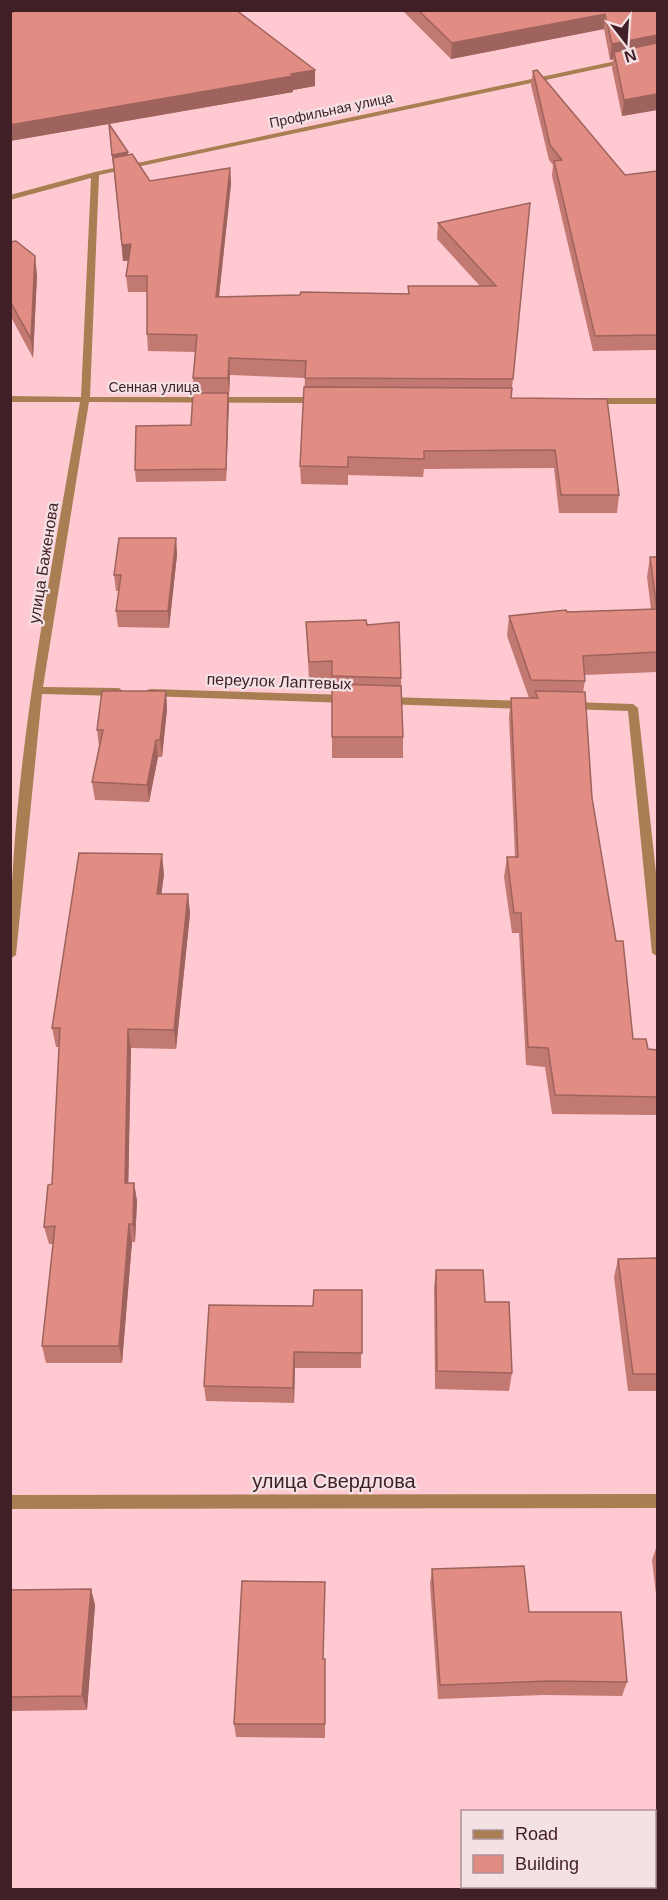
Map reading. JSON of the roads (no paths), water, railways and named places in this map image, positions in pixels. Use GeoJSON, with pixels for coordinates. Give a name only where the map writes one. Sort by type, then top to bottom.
{"type":"FeatureCollection","features":[{"type":"Feature","properties":{"kind":"street","name":"Профильная улица"},"geometry":{"type":"LineString","coordinates":[[10,198],[95,174],[657,54]]}},
{"type":"Feature","properties":{"kind":"street","name":"улица Баженова"},"geometry":{"type":"LineString","coordinates":[[10,955],[37,690],[85,400],[95,174]]}},
{"type":"Feature","properties":{"kind":"street","name":"Сенная улица"},"geometry":{"type":"LineString","coordinates":[[10,399],[336,400]]}},
{"type":"Feature","properties":{"kind":"street"},"geometry":{"type":"LineString","coordinates":[[586,401],[657,401]]}},
{"type":"Feature","properties":{"kind":"street"},"geometry":{"type":"LineString","coordinates":[[37,690],[133,693]]}},
{"type":"Feature","properties":{"kind":"street","name":"переулок Лаптевых"},"geometry":{"type":"LineString","coordinates":[[145,693],[538,705]]}},
{"type":"Feature","properties":{"kind":"street"},"geometry":{"type":"LineString","coordinates":[[562,706],[633,708],[657,953]]}},
{"type":"Feature","properties":{"kind":"street","name":"улица Свердлова"},"geometry":{"type":"LineString","coordinates":[[10,1502],[657,1501]]}}]}
